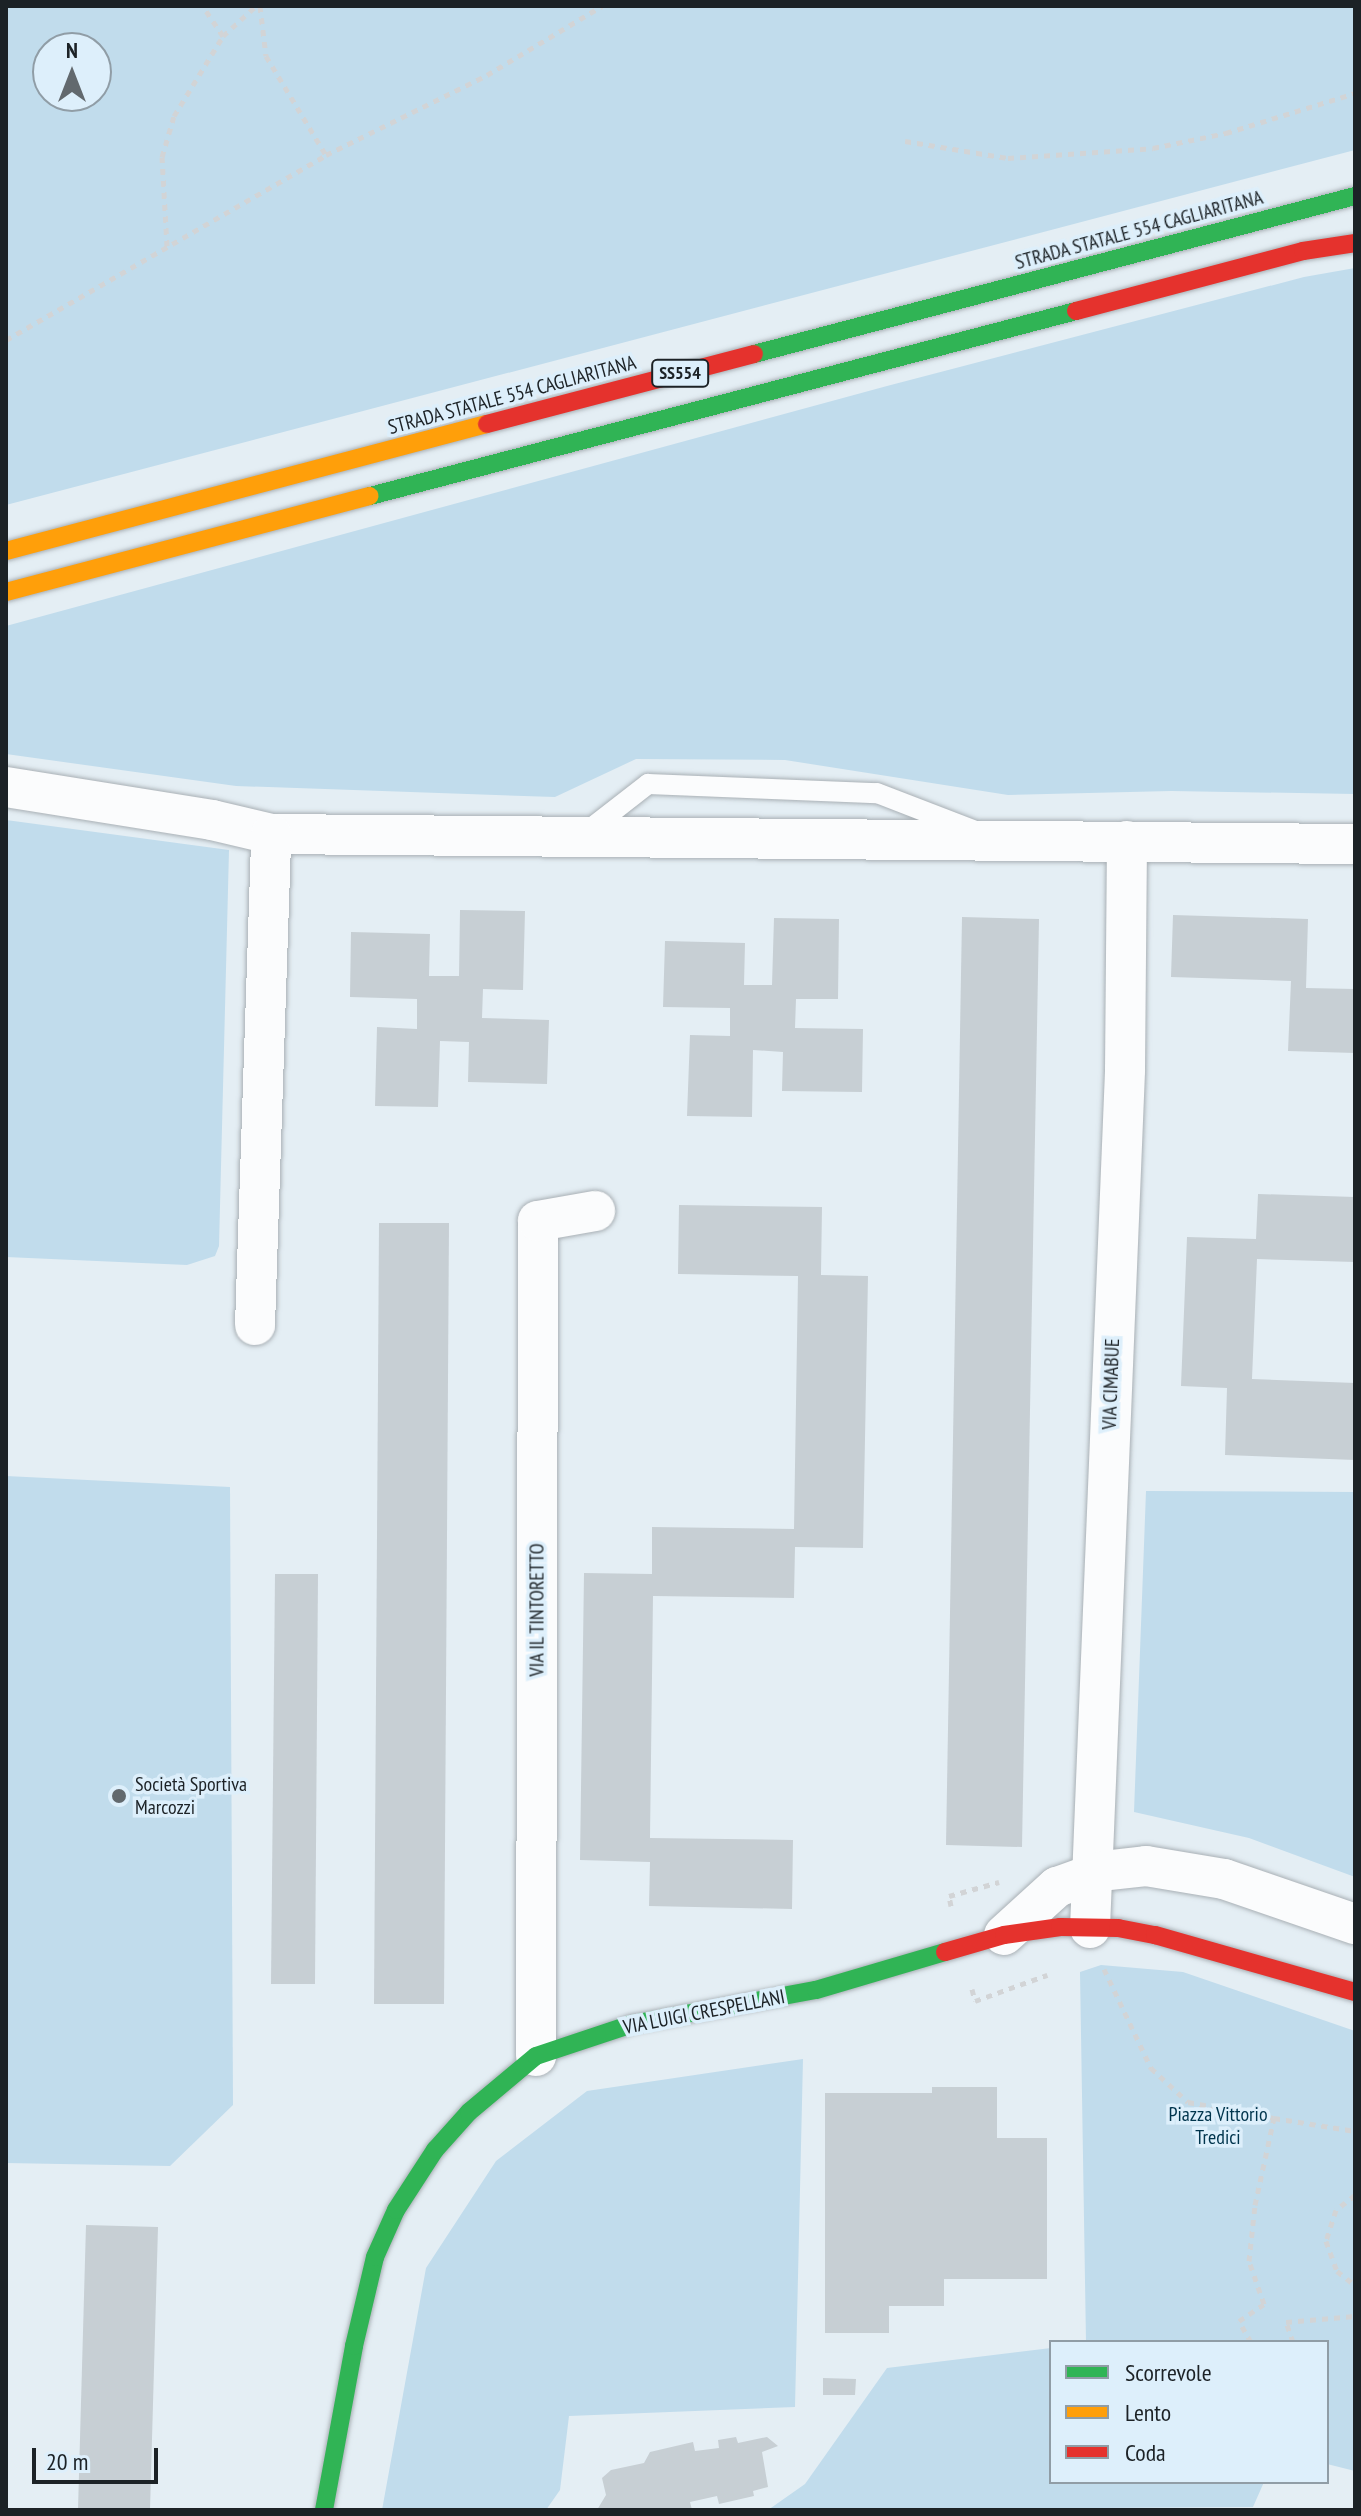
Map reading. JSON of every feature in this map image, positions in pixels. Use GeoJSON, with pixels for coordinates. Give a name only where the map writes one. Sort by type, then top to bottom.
{"type":"FeatureCollection","features":[{"type":"Feature","properties":{"kind":"main road","name":"STRADA STATALE 554 CAGLIARITANA"},"geometry":{"type":"LineString","coordinates":[[6,551],[1355,196]]}},
{"type":"Feature","properties":{"kind":"main road","name":"SS554"},"geometry":{"type":"LineString","coordinates":[[6,592],[1303,251],[1355,243]]}},
{"type":"Feature","properties":{"kind":"main road","name":"VIA LUIGI CRESPELLANI"},"geometry":{"type":"LineString","coordinates":[[324,2510],[354,2346],[375,2257],[396,2210],[435,2150],[469,2112],[536,2056],[632,2024],[816,1990],[1004,1935],[1060,1927],[1118,1928],[1155,1935],[1355,1992]]}},
{"type":"Feature","properties":{"kind":"street"},"geometry":{"type":"LineString","coordinates":[[6,787],[212,820],[271,834],[1355,844]]}},
{"type":"Feature","properties":{"kind":"street"},"geometry":{"type":"LineString","coordinates":[[255,1325],[271,834]]}},
{"type":"Feature","properties":{"kind":"street","name":"VIA CIMABUE"},"geometry":{"type":"LineString","coordinates":[[1090,1928],[1125,1070],[1127,841]]}},
{"type":"Feature","properties":{"kind":"street","name":"VIA IL TINTORETTO"},"geometry":{"type":"LineString","coordinates":[[536,2056],[538,1221],[595,1211]]}},
{"type":"Feature","properties":{"kind":"street","name":"VIA LUIGI CRESPELLANI"},"geometry":{"type":"LineString","coordinates":[[1004,1935],[1057,1887],[1090,1876],[1146,1866],[1224,1879],[1355,1924]]}},
{"type":"Feature","properties":{"kind":"lane"},"geometry":{"type":"LineString","coordinates":[[580,836],[648,784],[877,793],[1000,840]]}},
{"type":"Feature","properties":{"kind":"path"},"geometry":{"type":"LineString","coordinates":[[203,6],[223,36]]}},
{"type":"Feature","properties":{"kind":"path"},"geometry":{"type":"LineString","coordinates":[[167,246],[162,157],[174,116],[223,36],[258,6]]}},
{"type":"Feature","properties":{"kind":"path"},"geometry":{"type":"LineString","coordinates":[[258,6],[266,56],[326,155]]}},
{"type":"Feature","properties":{"kind":"path"},"geometry":{"type":"LineString","coordinates":[[6,340],[326,155],[487,75],[602,6]]}},
{"type":"Feature","properties":{"kind":"path"},"geometry":{"type":"LineString","coordinates":[[905,141],[1008,158],[1153,148],[1226,133],[1355,93]]}},
{"type":"Feature","properties":{"kind":"path"},"geometry":{"type":"LineString","coordinates":[[1250,2340],[1239,2321],[1264,2304],[1249,2261],[1255,2205],[1274,2118],[1355,2131]]}},
{"type":"Feature","properties":{"kind":"path"},"geometry":{"type":"LineString","coordinates":[[1355,2195],[1336,2210],[1326,2241],[1337,2271],[1355,2285]]}},
{"type":"Feature","properties":{"kind":"path"},"geometry":{"type":"LineString","coordinates":[[1292,2340],[1286,2322],[1355,2316]]}},
{"type":"Feature","properties":{"kind":"green space"},"geometry":{"type":"Polygon","coordinates":[[[6,6],[1355,6],[1355,150],[6,505],[6,6]]]}},
{"type":"Feature","properties":{"kind":"green space"},"geometry":{"type":"Polygon","coordinates":[[[1355,268],[1355,794],[1171,791],[1008,795],[785,760],[636,759],[555,797],[236,786],[6,754],[6,626],[887,386],[1304,277],[1355,268]]]}},
{"type":"Feature","properties":{"kind":"green space"},"geometry":{"type":"Polygon","coordinates":[[[6,820],[229,850],[219,1246],[215,1256],[187,1265],[6,1257],[6,820]]]}},
{"type":"Feature","properties":{"kind":"green space","name":"Società Sportiva Marcozzi"},"geometry":{"type":"Polygon","coordinates":[[[6,1476],[230,1487],[233,2105],[170,2166],[6,2163],[6,1476]]]}},
{"type":"Feature","properties":{"kind":"green space"},"geometry":{"type":"Polygon","coordinates":[[[1146,1491],[1355,1492],[1355,1877],[1249,1838],[1134,1812],[1146,1491]]]}},
{"type":"Feature","properties":{"kind":"green space","name":"Piazza Vittorio Tredici"},"geometry":{"type":"Polygon","coordinates":[[[1101,1965],[1183,1972],[1355,2031],[1355,2471],[1329,2464],[1329,2340],[1086,2340],[1080,1972],[1101,1965]]]}},
{"type":"Feature","properties":{"kind":"green space"},"geometry":{"type":"Polygon","coordinates":[[[803,2059],[795,2407],[569,2416],[560,2490],[546,2510],[382,2510],[426,2268],[496,2161],[587,2091],[803,2059]]]}},
{"type":"Feature","properties":{"kind":"green space"},"geometry":{"type":"Polygon","coordinates":[[[1049,2348],[1049,2484],[1263,2484],[1253,2507],[768,2510],[805,2484],[887,2368],[1049,2348]]]}},
{"type":"Feature","properties":{"kind":"building"},"geometry":{"type":"Polygon","coordinates":[[[460,910],[525,911],[523,990],[483,989],[482,1018],[549,1020],[547,1084],[468,1082],[469,1042],[440,1041],[438,1107],[375,1106],[377,1027],[417,1029],[417,999],[350,997],[351,932],[430,934],[429,976],[459,976],[460,910]]]}},
{"type":"Feature","properties":{"kind":"building"},"geometry":{"type":"Polygon","coordinates":[[[1173,915],[1308,919],[1306,988],[1355,989],[1355,1053],[1288,1051],[1291,981],[1171,977],[1173,915]]]}},
{"type":"Feature","properties":{"kind":"building"},"geometry":{"type":"Polygon","coordinates":[[[962,917],[1039,919],[1022,1847],[946,1845],[962,917]]]}},
{"type":"Feature","properties":{"kind":"building"},"geometry":{"type":"Polygon","coordinates":[[[774,918],[839,919],[838,999],[796,999],[795,1028],[863,1029],[862,1092],[782,1091],[783,1052],[753,1050],[752,1117],[687,1116],[690,1035],[730,1036],[730,1008],[663,1007],[665,941],[745,943],[744,985],[772,985],[774,918]]]}},
{"type":"Feature","properties":{"kind":"building"},"geometry":{"type":"Polygon","coordinates":[[[1258,1194],[1355,1197],[1355,1262],[1257,1259],[1252,1379],[1355,1383],[1355,1460],[1225,1455],[1227,1388],[1181,1386],[1187,1237],[1256,1239],[1258,1194]]]}},
{"type":"Feature","properties":{"kind":"building"},"geometry":{"type":"Polygon","coordinates":[[[679,1205],[822,1207],[821,1275],[868,1276],[863,1548],[795,1547],[794,1598],[653,1596],[650,1838],[793,1840],[792,1909],[649,1906],[650,1862],[580,1860],[584,1573],[652,1574],[652,1527],[794,1529],[798,1276],[678,1274],[679,1205]]]}},
{"type":"Feature","properties":{"kind":"building"},"geometry":{"type":"Polygon","coordinates":[[[379,1223],[449,1223],[444,2004],[374,2004],[379,1223]]]}},
{"type":"Feature","properties":{"kind":"building"},"geometry":{"type":"Polygon","coordinates":[[[275,1574],[318,1574],[315,1984],[271,1984],[275,1574]]]}},
{"type":"Feature","properties":{"kind":"building"},"geometry":{"type":"Polygon","coordinates":[[[932,2087],[997,2087],[997,2138],[1047,2138],[1047,2279],[944,2279],[944,2306],[889,2306],[889,2333],[825,2333],[825,2093],[932,2093],[932,2087]]]}},
{"type":"Feature","properties":{"kind":"building"},"geometry":{"type":"Polygon","coordinates":[[[86,2225],[158,2227],[150,2510],[78,2510],[86,2225]]]}},
{"type":"Feature","properties":{"kind":"building"},"geometry":{"type":"Polygon","coordinates":[[[823,2378],[856,2379],[855,2395],[823,2395],[823,2378]]]}},
{"type":"Feature","properties":{"kind":"building"},"geometry":{"type":"Polygon","coordinates":[[[736,2437],[738,2443],[767,2437],[778,2446],[762,2452],[768,2487],[753,2491],[754,2496],[719,2504],[717,2496],[690,2502],[692,2510],[597,2510],[606,2495],[602,2478],[611,2470],[644,2463],[650,2452],[693,2442],[695,2451],[719,2448],[718,2440],[736,2437]]]}},
{"type":"Feature","properties":{"kind":"traffic: fast"},"geometry":{"type":"LineString","coordinates":[[754,354],[1355,196]]}},
{"type":"Feature","properties":{"kind":"traffic: fast"},"geometry":{"type":"LineString","coordinates":[[370,496],[1076,311]]}},
{"type":"Feature","properties":{"kind":"traffic: fast"},"geometry":{"type":"LineString","coordinates":[[324,2510],[354,2346],[375,2257],[396,2210],[435,2150],[469,2112],[536,2056],[632,2024],[816,1990],[945,1952]]}},
{"type":"Feature","properties":{"kind":"traffic: slow"},"geometry":{"type":"LineString","coordinates":[[6,551],[487,424]]}},
{"type":"Feature","properties":{"kind":"traffic: slow"},"geometry":{"type":"LineString","coordinates":[[6,592],[370,496]]}},
{"type":"Feature","properties":{"kind":"traffic: jam"},"geometry":{"type":"LineString","coordinates":[[1076,311],[1303,251],[1355,243]]}},
{"type":"Feature","properties":{"kind":"traffic: jam"},"geometry":{"type":"LineString","coordinates":[[487,424],[754,354]]}},
{"type":"Feature","properties":{"kind":"traffic: jam"},"geometry":{"type":"LineString","coordinates":[[945,1952],[1004,1935],[1060,1927],[1118,1928],[1155,1935],[1355,1992]]}},
{"type":"Feature","properties":{"kind":"place","name":"Società Sportiva Marcozzi"},"geometry":{"type":"Point","coordinates":[119,1796]}}]}
